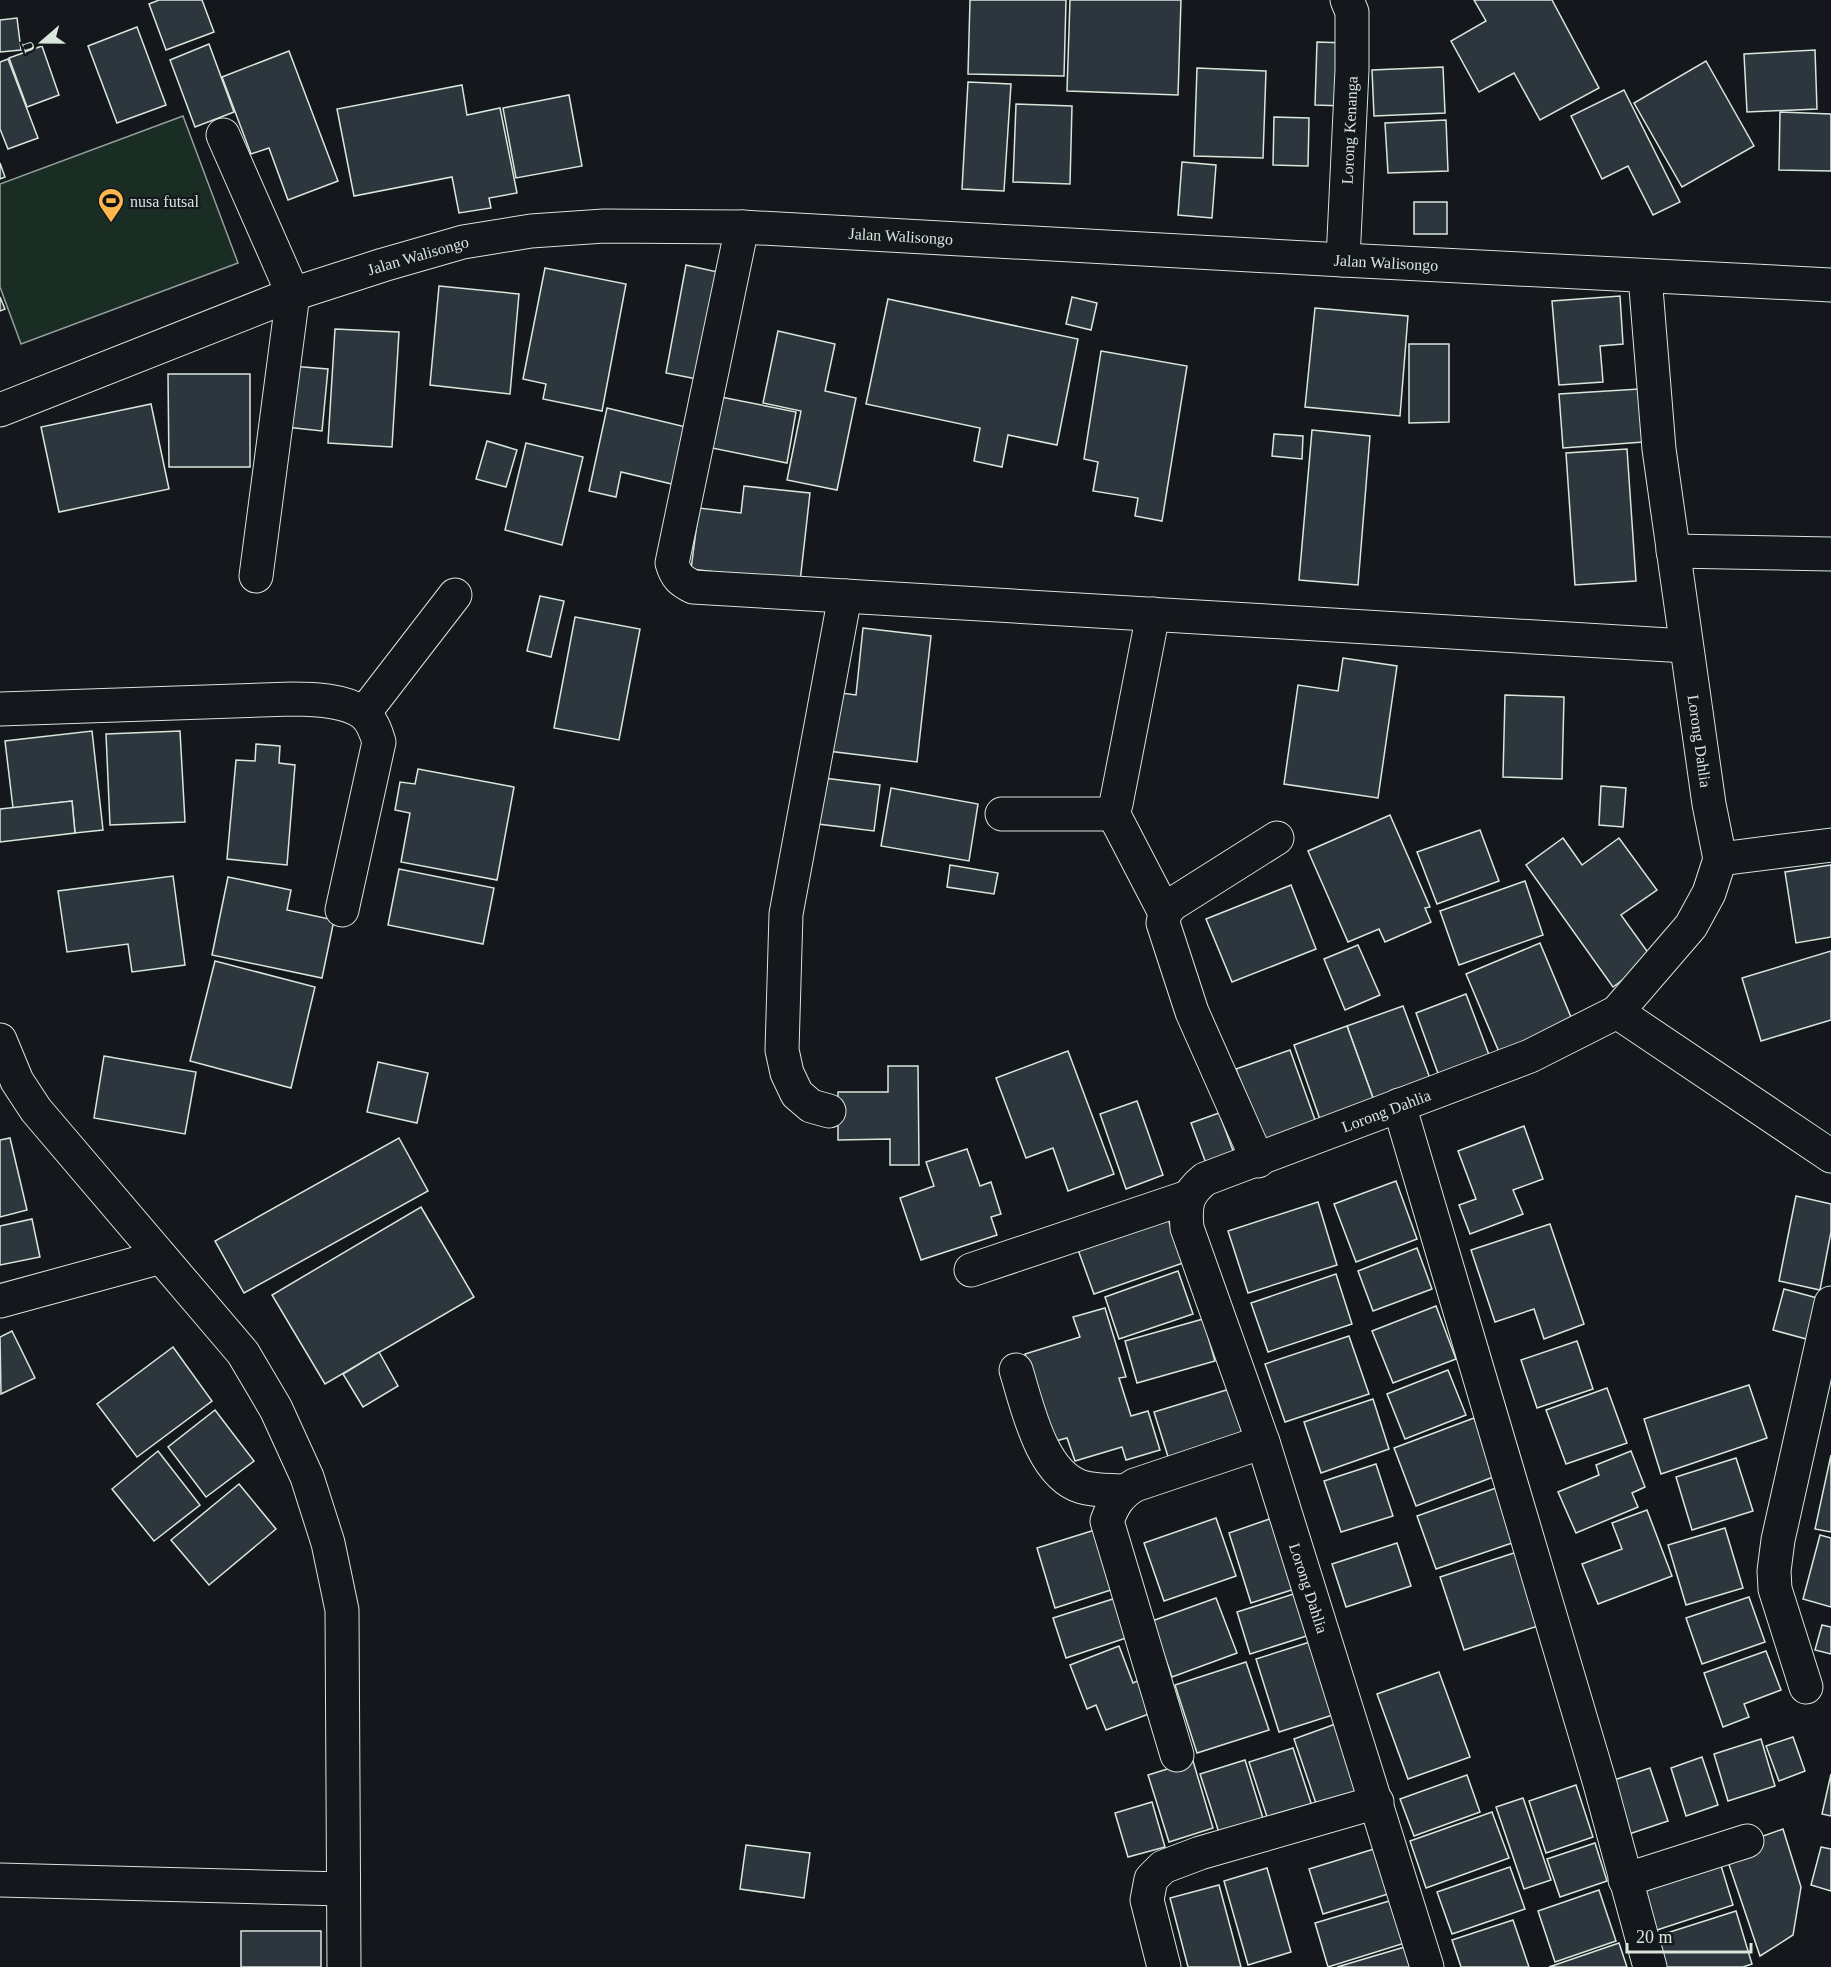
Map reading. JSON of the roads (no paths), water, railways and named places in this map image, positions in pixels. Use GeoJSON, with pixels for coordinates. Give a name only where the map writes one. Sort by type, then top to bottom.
{"type":"FeatureCollection","features":[{"type":"Feature","properties":{"kind":"street","name":"Lorong Kenanga"},"geometry":{"type":"LineString","coordinates":[[1343,260],[1352,70],[1352,12],[1347,0]]}},
{"type":"Feature","properties":{"kind":"street"},"geometry":{"type":"LineString","coordinates":[[223,135],[293,294],[256,576]]}},
{"type":"Feature","properties":{"kind":"street","name":"Jalan Walisongo"},"geometry":{"type":"LineString","coordinates":[[0,410],[293,294],[463,242],[520,233],[604,226],[742,226],[1831,285]]}},
{"type":"Feature","properties":{"kind":"street"},"geometry":{"type":"LineString","coordinates":[[742,226],[672,563],[675,574],[682,582],[693,588],[1686,646]]}},
{"type":"Feature","properties":{"kind":"street","name":"Lorong Dahlia"},"geometry":{"type":"LineString","coordinates":[[1427,1967],[1263,1442],[1187,1228],[1188,1197],[1205,1179],[1258,1161],[1530,1056],[1617,1012],[1691,926],[1709,893],[1720,859],[1709,804],[1659,449],[1645,276]]}},
{"type":"Feature","properties":{"kind":"street"},"geometry":{"type":"LineString","coordinates":[[1673,551],[1831,554]]}},
{"type":"Feature","properties":{"kind":"street"},"geometry":{"type":"LineString","coordinates":[[364,713],[455,595]]}},
{"type":"Feature","properties":{"kind":"street"},"geometry":{"type":"LineString","coordinates":[[829,1111],[811,1106],[797,1094],[787,1073],[782,1039],[786,914],[845,596]]}},
{"type":"Feature","properties":{"kind":"street"},"geometry":{"type":"LineString","coordinates":[[1002,814],[1103,814],[1112,811],[1116,804],[1153,614]]}},
{"type":"Feature","properties":{"kind":"street"},"geometry":{"type":"LineString","coordinates":[[0,709],[321,699],[364,713],[375,729],[379,742],[342,910]]}},
{"type":"Feature","properties":{"kind":"street"},"geometry":{"type":"LineString","coordinates":[[1112,811],[1165,913]]}},
{"type":"Feature","properties":{"kind":"street"},"geometry":{"type":"LineString","coordinates":[[1258,1161],[1192,1012],[1163,923],[1170,905],[1277,838]]}},
{"type":"Feature","properties":{"kind":"street"},"geometry":{"type":"LineString","coordinates":[[1720,859],[1831,845]]}},
{"type":"Feature","properties":{"kind":"street"},"geometry":{"type":"LineString","coordinates":[[1617,1012],[1831,1156]]}},
{"type":"Feature","properties":{"kind":"street"},"geometry":{"type":"LineString","coordinates":[[0,1040],[17,1081],[36,1110],[243,1353],[276,1409],[307,1478],[327,1543],[342,1610],[344,1967]]}},
{"type":"Feature","properties":{"kind":"street"},"geometry":{"type":"LineString","coordinates":[[1399,1106],[1600,1784],[1650,1967]]}},
{"type":"Feature","properties":{"kind":"street"},"geometry":{"type":"LineString","coordinates":[[970,1270],[1188,1197]]}},
{"type":"Feature","properties":{"kind":"street"},"geometry":{"type":"LineString","coordinates":[[0,1302],[161,1257]]}},
{"type":"Feature","properties":{"kind":"street"},"geometry":{"type":"LineString","coordinates":[[1806,1687],[1775,1589],[1774,1571],[1778,1539],[1831,1303]]}},
{"type":"Feature","properties":{"kind":"street"},"geometry":{"type":"LineString","coordinates":[[1016,1370],[1040,1445],[1051,1463],[1065,1477],[1081,1487],[1124,1491]]}},
{"type":"Feature","properties":{"kind":"street"},"geometry":{"type":"LineString","coordinates":[[1177,1755],[1107,1521],[1113,1504],[1124,1491],[1135,1485],[1263,1442]]}},
{"type":"Feature","properties":{"kind":"street"},"geometry":{"type":"LineString","coordinates":[[1164,1967],[1147,1900],[1151,1879],[1162,1867],[1200,1853],[1377,1802]]}},
{"type":"Feature","properties":{"kind":"street"},"geometry":{"type":"LineString","coordinates":[[1625,1880],[1748,1841]]}},
{"type":"Feature","properties":{"kind":"street"},"geometry":{"type":"LineString","coordinates":[[0,1880],[343,1889]]}},
{"type":"Feature","properties":{"kind":"place","name":"nusa futsal"},"geometry":{"type":"Point","coordinates":[111,224]}}]}
